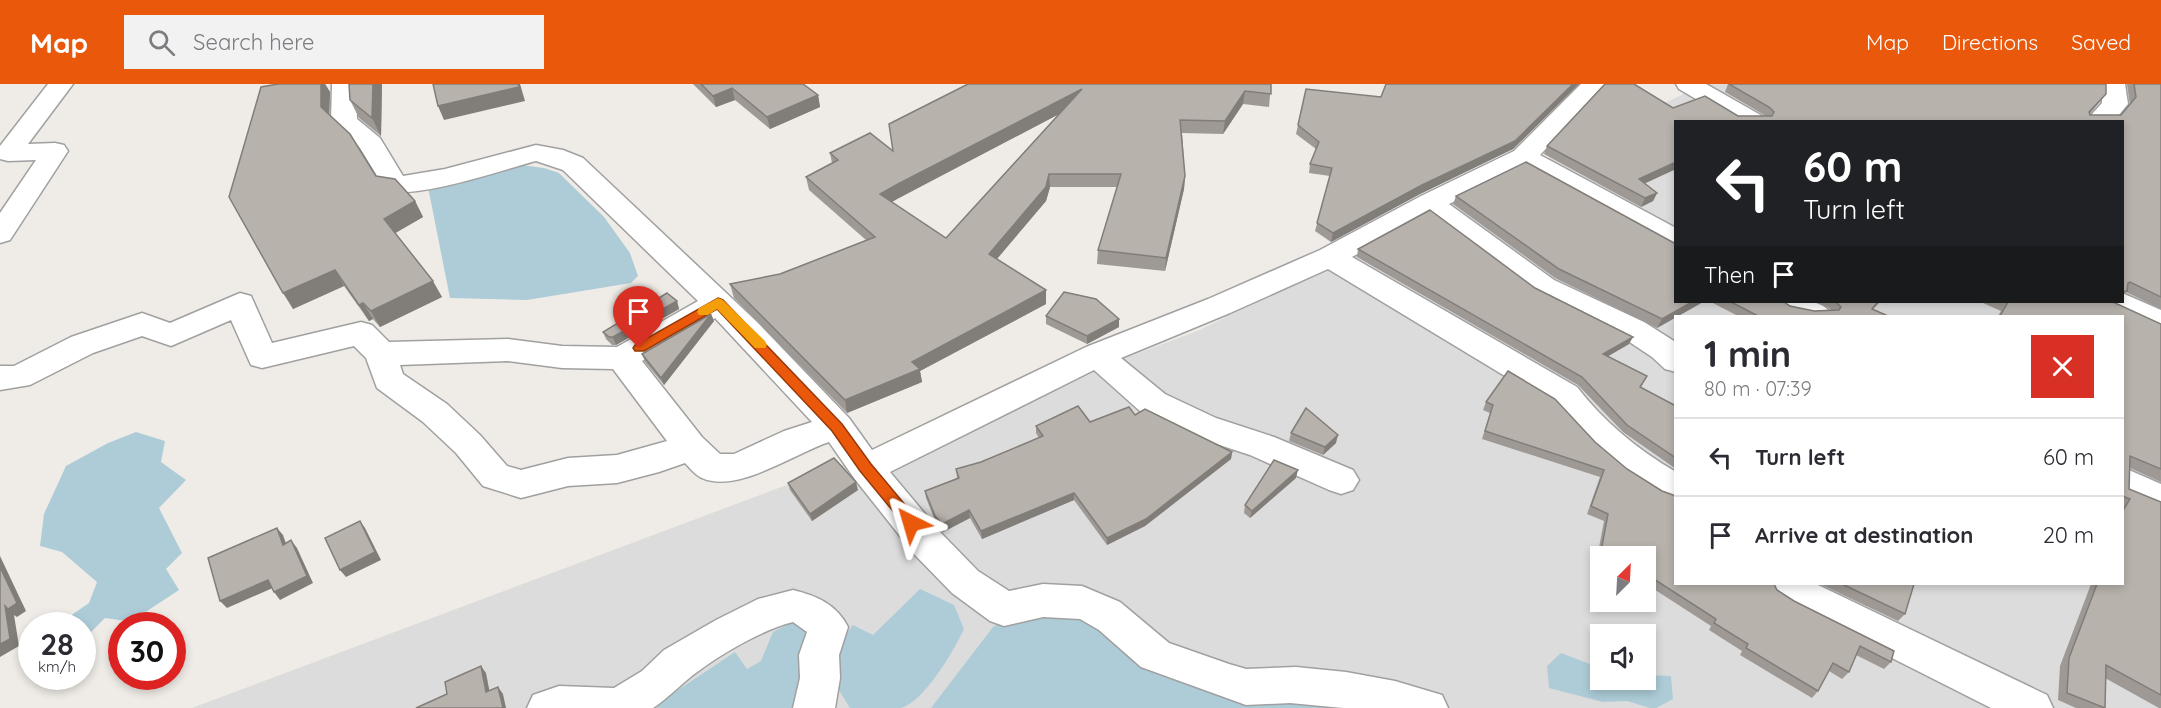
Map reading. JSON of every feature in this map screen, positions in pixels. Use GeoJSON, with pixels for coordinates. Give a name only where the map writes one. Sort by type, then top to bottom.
{"type":"FeatureCollection","features":[{"type":"Feature","properties":{"kind":"street"},"geometry":{"type":"LineString","coordinates":[[0,234],[55,151],[8,153],[61,84]]}},
{"type":"Feature","properties":{"kind":"street"},"geometry":{"type":"LineString","coordinates":[[344,84],[344,121],[371,144],[396,185],[446,177],[536,153],[554,156],[573,164],[718,303],[837,427],[866,468],[928,544],[965,582],[1004,609],[1030,600],[1048,598],[1079,603],[1103,612],[1157,657],[1246,687],[1274,684],[1332,688],[1368,693],[1427,708]]}},
{"type":"Feature","properties":{"kind":"street"},"geometry":{"type":"LineString","coordinates":[[866,468],[1097,355],[1219,306],[1330,257],[1431,202],[1523,157],[1595,84]]}},
{"type":"Feature","properties":{"kind":"street"},"geometry":{"type":"LineString","coordinates":[[1688,84],[1751,120]]}},
{"type":"Feature","properties":{"kind":"street"},"geometry":{"type":"LineString","coordinates":[[2100,120],[2115,104],[2113,84]]}},
{"type":"Feature","properties":{"kind":"street"},"geometry":{"type":"LineString","coordinates":[[1523,157],[1674,239]]}},
{"type":"Feature","properties":{"kind":"street"},"geometry":{"type":"LineString","coordinates":[[1431,202],[1444,218],[1550,291],[1641,332],[1674,359]]}},
{"type":"Feature","properties":{"kind":"street"},"geometry":{"type":"LineString","coordinates":[[1330,257],[1565,396],[1575,409],[1632,463],[1674,488]]}},
{"type":"Feature","properties":{"kind":"street"},"geometry":{"type":"LineString","coordinates":[[0,378],[19,377],[82,345],[142,324],[171,335],[240,303],[262,357],[361,333],[381,354],[389,380],[435,413],[468,444],[495,476],[521,484],[568,472],[617,468],[659,459],[690,446]]}},
{"type":"Feature","properties":{"kind":"street"},"geometry":{"type":"LineString","coordinates":[[381,354],[508,350],[561,357],[622,358],[718,303]]}},
{"type":"Feature","properties":{"kind":"street"},"geometry":{"type":"LineString","coordinates":[[1792,303],[1816,315]]}},
{"type":"Feature","properties":{"kind":"street"},"geometry":{"type":"LineString","coordinates":[[2120,303],[2161,323]]}},
{"type":"Feature","properties":{"kind":"street"},"geometry":{"type":"LineString","coordinates":[[1097,355],[1153,404],[1204,427],[1262,446],[1341,480]]}},
{"type":"Feature","properties":{"kind":"street"},"geometry":{"type":"LineString","coordinates":[[622,358],[690,446],[712,468],[738,467],[796,440],[837,427]]}},
{"type":"Feature","properties":{"kind":"street"},"geometry":{"type":"LineString","coordinates":[[2124,482],[2161,501]]}},
{"type":"Feature","properties":{"kind":"street"},"geometry":{"type":"LineString","coordinates":[[1788,585],[1803,595],[2032,708]]}},
{"type":"Feature","properties":{"kind":"street"},"geometry":{"type":"LineString","coordinates":[[548,708],[560,705],[619,707],[656,684],[678,663],[730,632],[772,611],[793,606],[808,610],[828,627],[819,655],[820,678],[814,708]]}},
{"type":"Feature","properties":{"kind":"shaded area"},"geometry":{"type":"Polygon","coordinates":[[[1705,84],[2161,84],[2161,708],[192,708],[1200,330],[1417,220],[1705,84]]]}},
{"type":"Feature","properties":{"kind":"water"},"geometry":{"type":"Polygon","coordinates":[[[521,165],[544,168],[559,173],[604,217],[630,253],[638,276],[631,283],[527,300],[450,298],[428,187],[521,165]]]}},
{"type":"Feature","properties":{"kind":"water"},"geometry":{"type":"Polygon","coordinates":[[[136,432],[165,441],[161,462],[186,480],[159,508],[182,553],[166,569],[179,590],[145,612],[108,612],[108,618],[105,618],[96,627],[96,612],[76,612],[89,603],[97,582],[62,552],[40,546],[44,514],[66,466],[108,443],[136,432]]]}},
{"type":"Feature","properties":{"kind":"water"},"geometry":{"type":"Polygon","coordinates":[[[920,589],[954,605],[964,629],[953,649],[938,674],[920,696],[910,703],[901,708],[850,708],[829,674],[826,660],[853,625],[873,635],[920,589]]]}},
{"type":"Feature","properties":{"kind":"water"},"geometry":{"type":"Polygon","coordinates":[[[1061,610],[1267,697],[1367,708],[931,708],[993,627],[1011,617],[1061,610]]]}},
{"type":"Feature","properties":{"kind":"water"},"geometry":{"type":"Polygon","coordinates":[[[793,622],[809,630],[803,708],[656,708],[666,698],[735,652],[747,669],[761,661],[773,632],[793,622]]]}},
{"type":"Feature","properties":{"kind":"water"},"geometry":{"type":"Polygon","coordinates":[[[1561,653],[1590,664],[1590,690],[1656,690],[1656,675],[1671,676],[1673,699],[1656,708],[1650,708],[1627,701],[1603,702],[1549,688],[1547,666],[1561,653]]]}},
{"type":"Feature","properties":{"kind":"building"},"geometry":{"type":"Polygon","coordinates":[[[278,84],[321,84],[321,107],[350,134],[376,176],[395,179],[415,201],[384,219],[433,281],[371,311],[363,303],[359,305],[335,270],[283,293],[229,197],[261,87],[278,84]]]}},
{"type":"Feature","properties":{"kind":"building"},"geometry":{"type":"Polygon","coordinates":[[[349,84],[373,84],[372,118],[350,100],[349,84]]]}},
{"type":"Feature","properties":{"kind":"building"},"geometry":{"type":"Polygon","coordinates":[[[433,84],[518,84],[519,87],[438,106],[433,84]]]}},
{"type":"Feature","properties":{"kind":"building"},"geometry":{"type":"Polygon","coordinates":[[[701,84],[803,84],[818,95],[767,117],[732,88],[713,96],[701,84]]]}},
{"type":"Feature","properties":{"kind":"building"},"geometry":{"type":"Polygon","coordinates":[[[968,84],[1271,84],[1271,94],[1245,91],[1225,121],[1180,120],[1185,176],[1166,258],[1098,250],[1121,174],[1049,174],[1046,187],[989,254],[1046,290],[912,362],[920,369],[845,400],[730,284],[780,274],[875,237],[806,177],[838,160],[830,153],[870,133],[893,151],[889,124],[968,84]],[[1082,89],[880,194],[946,238],[1082,89]]]}},
{"type":"Feature","properties":{"kind":"building"},"geometry":{"type":"Polygon","coordinates":[[[1386,84],[1573,84],[1515,141],[1422,185],[1333,233],[1317,223],[1332,168],[1310,164],[1319,142],[1298,125],[1306,89],[1381,97],[1386,84]]]}},
{"type":"Feature","properties":{"kind":"building"},"geometry":{"type":"Polygon","coordinates":[[[1605,84],[1634,84],[1673,108],[1705,96],[1738,116],[1772,116],[1774,112],[1769,107],[1729,84],[2106,84],[2106,94],[2089,112],[2090,115],[2121,115],[2136,97],[2134,84],[2161,84],[2161,297],[2130,282],[2127,291],[2124,292],[2124,120],[1674,120],[1674,163],[1639,179],[1657,193],[1645,198],[1547,146],[1605,84]]]}},
{"type":"Feature","properties":{"kind":"building"},"geometry":{"type":"Polygon","coordinates":[[[1526,162],[1674,243],[1674,303],[1690,303],[1662,319],[1559,269],[1456,196],[1526,162]]]}},
{"type":"Feature","properties":{"kind":"building"},"geometry":{"type":"Polygon","coordinates":[[[1430,210],[1535,288],[1633,337],[1603,354],[1647,376],[1640,387],[1674,405],[1674,457],[1627,425],[1582,377],[1358,249],[1430,210]]]}},
{"type":"Feature","properties":{"kind":"building"},"geometry":{"type":"Polygon","coordinates":[[[1064,292],[1096,299],[1119,319],[1087,336],[1046,316],[1064,292]]]}},
{"type":"Feature","properties":{"kind":"building"},"geometry":{"type":"Polygon","coordinates":[[[667,293],[677,301],[613,337],[603,332],[667,293]]]}},
{"type":"Feature","properties":{"kind":"building"},"geometry":{"type":"Polygon","coordinates":[[[1733,303],[1786,303],[1814,311],[1839,310],[1841,307],[1837,303],[1877,303],[1872,309],[1886,315],[1756,315],[1733,303]]]}},
{"type":"Feature","properties":{"kind":"building"},"geometry":{"type":"Polygon","coordinates":[[[2007,303],[2115,303],[2161,324],[2161,469],[2130,456],[2129,489],[2161,502],[2161,695],[2106,665],[2105,708],[2067,693],[2069,658],[2097,585],[2124,585],[2124,509],[2130,499],[2124,497],[2124,315],[2001,315],[2007,303]]]}},
{"type":"Feature","properties":{"kind":"building"},"geometry":{"type":"Polygon","coordinates":[[[711,314],[661,378],[642,354],[711,314]]]}},
{"type":"Feature","properties":{"kind":"building"},"geometry":{"type":"Polygon","coordinates":[[[1508,371],[1555,399],[1595,442],[1627,469],[1662,491],[1674,495],[1674,585],[1774,585],[1777,590],[1794,601],[1894,651],[1891,662],[1860,646],[1849,672],[1833,663],[1818,691],[1746,648],[1748,644],[1714,623],[1716,619],[1656,580],[1656,546],[1602,546],[1608,514],[1591,506],[1604,470],[1485,431],[1493,405],[1486,402],[1508,371]]]}},
{"type":"Feature","properties":{"kind":"building"},"geometry":{"type":"Polygon","coordinates":[[[1078,406],[1090,422],[1129,407],[1135,415],[1145,409],[1232,452],[1146,519],[1107,538],[1074,493],[981,531],[969,510],[942,524],[935,516],[925,491],[959,478],[956,469],[981,462],[1043,436],[1036,426],[1078,406]]]}},
{"type":"Feature","properties":{"kind":"building"},"geometry":{"type":"Polygon","coordinates":[[[1306,408],[1338,435],[1325,447],[1291,433],[1306,408]]]}},
{"type":"Feature","properties":{"kind":"building"},"geometry":{"type":"Polygon","coordinates":[[[834,458],[856,482],[810,514],[788,483],[834,458]]]}},
{"type":"Feature","properties":{"kind":"building"},"geometry":{"type":"Polygon","coordinates":[[[1274,460],[1298,470],[1252,511],[1245,505],[1274,460]]]}},
{"type":"Feature","properties":{"kind":"building"},"geometry":{"type":"Polygon","coordinates":[[[360,521],[375,552],[340,570],[325,538],[360,521]]]}},
{"type":"Feature","properties":{"kind":"building"},"geometry":{"type":"Polygon","coordinates":[[[277,528],[283,545],[291,540],[307,576],[274,592],[268,580],[220,601],[208,558],[277,528]]]}},
{"type":"Feature","properties":{"kind":"building"},"geometry":{"type":"Polygon","coordinates":[[[0,567],[17,603],[8,609],[5,606],[10,639],[0,644],[0,567]]]}},
{"type":"Feature","properties":{"kind":"building"},"geometry":{"type":"Polygon","coordinates":[[[1844,585],[1914,585],[1905,614],[1844,585]]]}},
{"type":"Feature","properties":{"kind":"building"},"geometry":{"type":"Polygon","coordinates":[[[481,666],[486,692],[498,687],[503,708],[416,708],[447,694],[445,682],[481,666]]]}},
{"type":"Feature","properties":{"kind":"slow traffic"},"geometry":{"type":"LineString","coordinates":[[703,312],[718,303],[760,345]]}},
{"type":"Feature","properties":{"kind":"route"},"geometry":{"type":"LineString","coordinates":[[639,348],[718,303],[837,427],[866,468],[911,523]]}}]}
